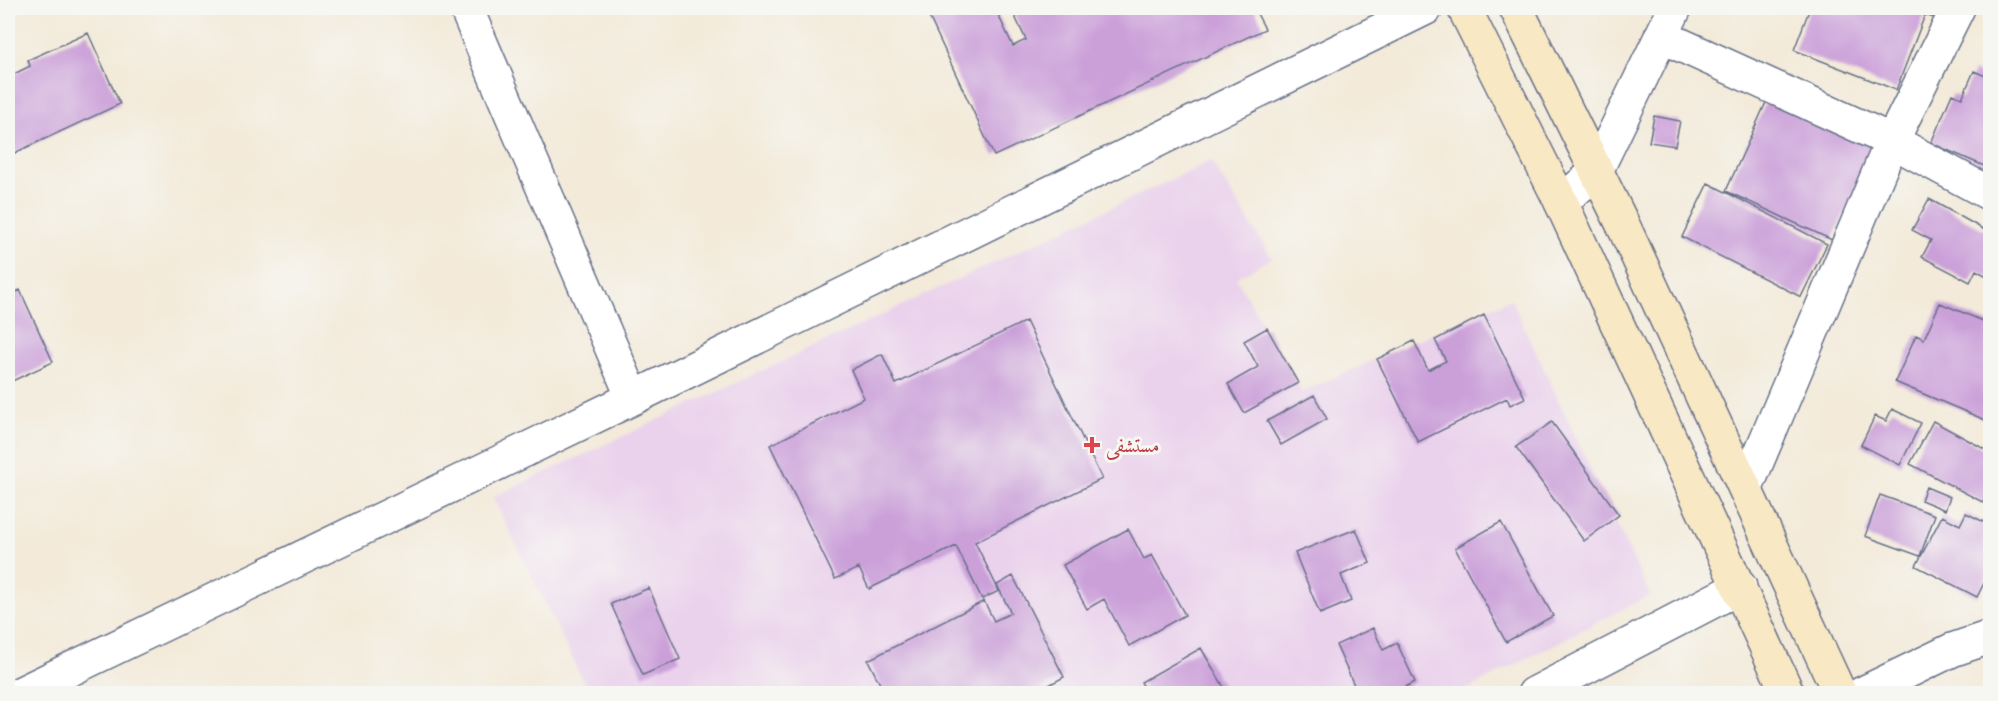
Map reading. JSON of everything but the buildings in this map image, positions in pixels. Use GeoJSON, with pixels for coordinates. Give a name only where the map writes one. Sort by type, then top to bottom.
{"type":"FeatureCollection","features":[{"type":"Feature","properties":{"kind":"main road"},"geometry":{"type":"LineString","coordinates":[[1464,8],[1561,202],[1788,693]]}},
{"type":"Feature","properties":{"kind":"main road"},"geometry":{"type":"LineString","coordinates":[[1516,8],[1746,488],[1840,693]]}},
{"type":"Feature","properties":{"kind":"street"},"geometry":{"type":"LineString","coordinates":[[466,8],[633,398]]}},
{"type":"Feature","properties":{"kind":"street"},"geometry":{"type":"LineString","coordinates":[[19,693],[633,398],[1426,8]]}},
{"type":"Feature","properties":{"kind":"street"},"geometry":{"type":"LineString","coordinates":[[1746,488],[1892,141],[1958,8]]}},
{"type":"Feature","properties":{"kind":"street"},"geometry":{"type":"LineString","coordinates":[[1561,202],[1595,172],[1668,22],[1990,194]]}},
{"type":"Feature","properties":{"kind":"street"},"geometry":{"type":"LineString","coordinates":[[1534,693],[1740,587]]}},
{"type":"Feature","properties":{"kind":"street"},"geometry":{"type":"LineString","coordinates":[[1861,693],[1952,650],[1990,637]]}},
{"type":"Feature","properties":{"kind":"street"},"geometry":{"type":"LineString","coordinates":[[1952,650],[1990,650]]}},
{"type":"Feature","properties":{"kind":"shaded area","name":"مستشفى"},"geometry":{"type":"Polygon","coordinates":[[[1211,161],[1272,258],[1236,278],[1302,392],[1511,299],[1650,595],[1460,693],[589,693],[493,497],[1211,161]]]}},
{"type":"Feature","properties":{"kind":"place","name":"مستشفى"},"geometry":{"type":"Point","coordinates":[1092,445]}}]}
